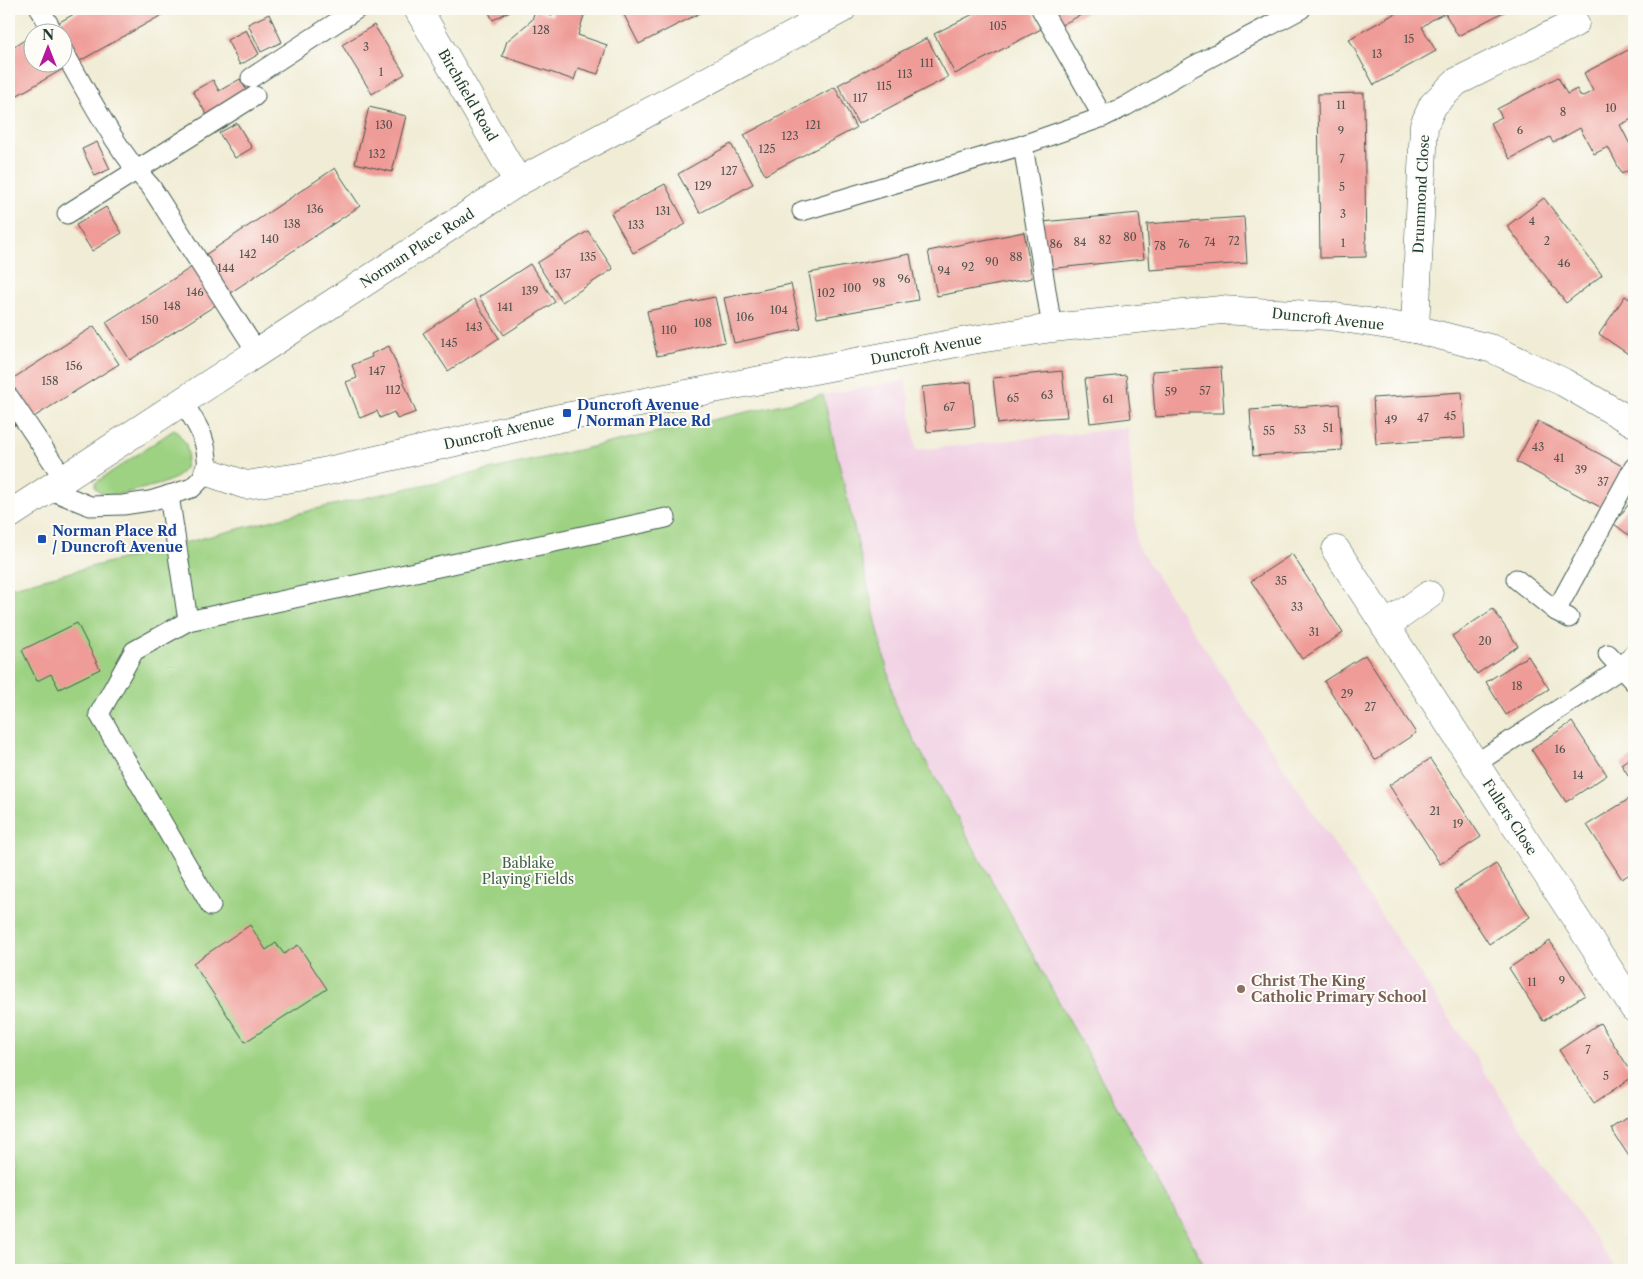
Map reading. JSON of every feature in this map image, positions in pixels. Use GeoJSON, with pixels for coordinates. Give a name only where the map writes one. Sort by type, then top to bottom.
{"type":"FeatureCollection","features":[{"type":"Feature","properties":{"kind":"street","name":"Birchfield Road"},"geometry":{"type":"LineString","coordinates":[[418,9],[518,182]]}},
{"type":"Feature","properties":{"kind":"street","name":"Norman Place Road"},"geometry":{"type":"LineString","coordinates":[[9,515],[518,182],[807,17],[842,9]]}},
{"type":"Feature","properties":{"kind":"street","name":"Drummond Close"},"geometry":{"type":"LineString","coordinates":[[1415,329],[1424,125],[1433,105],[1456,82],[1575,23]]}},
{"type":"Feature","properties":{"kind":"street","name":"Duncroft Avenue"},"geometry":{"type":"LineString","coordinates":[[208,472],[246,485],[306,476],[560,418],[972,340],[1052,328],[1221,310],[1329,316],[1415,329],[1493,349],[1563,382],[1634,423]]}},
{"type":"Feature","properties":{"kind":"street","name":"Fullers Close"},"geometry":{"type":"LineString","coordinates":[[1336,550],[1634,1008]]}},
{"type":"Feature","properties":{"kind":"street"},"geometry":{"type":"LineString","coordinates":[[1385,626],[1429,595]]}},
{"type":"Feature","properties":{"kind":"lane"},"geometry":{"type":"LineString","coordinates":[[40,9],[47,22]]}},
{"type":"Feature","properties":{"kind":"lane"},"geometry":{"type":"LineString","coordinates":[[251,78],[357,9]]}},
{"type":"Feature","properties":{"kind":"lane"},"geometry":{"type":"LineString","coordinates":[[1041,9],[1103,117]]}},
{"type":"Feature","properties":{"kind":"lane"},"geometry":{"type":"LineString","coordinates":[[802,211],[1023,145],[1103,117],[1301,9]]}},
{"type":"Feature","properties":{"kind":"lane"},"geometry":{"type":"LineString","coordinates":[[72,66],[120,149],[135,170],[152,187],[257,352]]}},
{"type":"Feature","properties":{"kind":"lane"},"geometry":{"type":"LineString","coordinates":[[67,214],[255,96]]}},
{"type":"Feature","properties":{"kind":"lane"},"geometry":{"type":"LineString","coordinates":[[1023,145],[1052,328]]}},
{"type":"Feature","properties":{"kind":"lane"},"geometry":{"type":"LineString","coordinates":[[9,397],[56,484],[90,506],[123,505],[150,501],[192,488],[208,472],[207,448],[200,429],[182,401]]}},
{"type":"Feature","properties":{"kind":"lane"},"geometry":{"type":"LineString","coordinates":[[1516,579],[1562,614],[1634,467]]}},
{"type":"Feature","properties":{"kind":"lane"},"geometry":{"type":"LineString","coordinates":[[169,495],[188,621]]}},
{"type":"Feature","properties":{"kind":"lane"},"geometry":{"type":"LineString","coordinates":[[211,906],[99,714],[134,651],[188,621],[666,518]]}},
{"type":"Feature","properties":{"kind":"lane"},"geometry":{"type":"LineString","coordinates":[[1475,764],[1622,668],[1634,653]]}},
{"type":"Feature","properties":{"kind":"lane"},"geometry":{"type":"LineString","coordinates":[[1608,654],[1634,682]]}},
{"type":"Feature","properties":{"kind":"shaded area","name":"Christ The King Catholic Primary School"},"geometry":{"type":"Polygon","coordinates":[[[906,380],[916,450],[1128,428],[1137,546],[1616,1270],[1207,1270],[896,707],[823,395],[906,380]]]}},
{"type":"Feature","properties":{"kind":"green space","name":"Bablake Playing Fields"},"geometry":{"type":"Polygon","coordinates":[[[823,395],[896,707],[1207,1270],[9,1270],[9,588],[324,507],[823,395]]]}},
{"type":"Feature","properties":{"kind":"green space"},"geometry":{"type":"Polygon","coordinates":[[[175,429],[186,444],[188,454],[185,468],[176,478],[161,484],[109,496],[95,488],[95,483],[175,429]]]}},
{"type":"Feature","properties":{"kind":"building"},"geometry":{"type":"Polygon","coordinates":[[[83,9],[168,9],[169,11],[78,62],[72,52],[72,22],[60,22],[83,9]]]}},
{"type":"Feature","properties":{"kind":"building"},"geometry":{"type":"Polygon","coordinates":[[[487,9],[514,9],[493,20],[487,9]]]}},
{"type":"Feature","properties":{"kind":"building"},"geometry":{"type":"Polygon","coordinates":[[[554,9],[575,9],[585,12],[578,35],[607,45],[598,74],[578,68],[574,80],[502,56],[507,41],[532,20],[535,10],[552,16],[554,9]]]}},
{"type":"Feature","properties":{"kind":"building"},"geometry":{"type":"Polygon","coordinates":[[[621,9],[708,9],[639,44],[621,9]]]}},
{"type":"Feature","properties":{"kind":"building"},"geometry":{"type":"Polygon","coordinates":[[[983,9],[1031,9],[1041,29],[955,74],[934,34],[983,9]]]}},
{"type":"Feature","properties":{"kind":"building"},"geometry":{"type":"Polygon","coordinates":[[[1048,9],[1093,9],[1057,27],[1048,9]]]}},
{"type":"Feature","properties":{"kind":"building"},"geometry":{"type":"Polygon","coordinates":[[[1403,9],[1509,9],[1458,36],[1445,13],[1433,19],[1422,27],[1436,51],[1374,85],[1349,39],[1403,9]]]}},
{"type":"Feature","properties":{"kind":"building"},"geometry":{"type":"Polygon","coordinates":[[[1613,9],[1631,9],[1618,16],[1613,9]]]}},
{"type":"Feature","properties":{"kind":"building"},"geometry":{"type":"Polygon","coordinates":[[[269,14],[282,42],[261,52],[248,24],[269,14]]]}},
{"type":"Feature","properties":{"kind":"building"},"geometry":{"type":"Polygon","coordinates":[[[374,25],[405,74],[372,94],[342,45],[374,25]]]}},
{"type":"Feature","properties":{"kind":"building"},"geometry":{"type":"Polygon","coordinates":[[[246,30],[259,54],[240,65],[227,40],[246,30]]]}},
{"type":"Feature","properties":{"kind":"building"},"geometry":{"type":"Polygon","coordinates":[[[927,38],[948,77],[858,124],[838,85],[927,38]]]}},
{"type":"Feature","properties":{"kind":"building"},"geometry":{"type":"Polygon","coordinates":[[[22,42],[22,72],[58,72],[9,100],[9,49],[22,42]]]}},
{"type":"Feature","properties":{"kind":"building"},"geometry":{"type":"Polygon","coordinates":[[[1634,47],[1634,118],[1620,125],[1634,152],[1634,167],[1622,174],[1608,147],[1594,154],[1580,128],[1553,143],[1550,137],[1510,159],[1490,123],[1502,117],[1497,109],[1558,77],[1567,94],[1577,89],[1581,97],[1593,91],[1584,73],[1634,47]]]}},
{"type":"Feature","properties":{"kind":"building"},"geometry":{"type":"Polygon","coordinates":[[[240,79],[249,94],[208,117],[193,91],[213,80],[219,91],[240,79]]]}},
{"type":"Feature","properties":{"kind":"building"},"geometry":{"type":"Polygon","coordinates":[[[835,87],[856,128],[765,175],[744,135],[835,87]]]}},
{"type":"Feature","properties":{"kind":"building"},"geometry":{"type":"Polygon","coordinates":[[[1364,93],[1366,257],[1320,258],[1318,94],[1364,93]]]}},
{"type":"Feature","properties":{"kind":"building"},"geometry":{"type":"Polygon","coordinates":[[[369,107],[406,116],[392,172],[355,163],[369,107]]]}},
{"type":"Feature","properties":{"kind":"building"},"geometry":{"type":"Polygon","coordinates":[[[237,123],[252,148],[235,158],[219,133],[237,123]]]}},
{"type":"Feature","properties":{"kind":"building"},"geometry":{"type":"Polygon","coordinates":[[[97,142],[110,169],[95,176],[82,149],[97,142]]]}},
{"type":"Feature","properties":{"kind":"building"},"geometry":{"type":"Polygon","coordinates":[[[731,144],[753,184],[700,213],[678,174],[731,144]]]}},
{"type":"Feature","properties":{"kind":"building"},"geometry":{"type":"Polygon","coordinates":[[[335,168],[360,206],[227,295],[202,257],[335,168]]]}},
{"type":"Feature","properties":{"kind":"building"},"geometry":{"type":"Polygon","coordinates":[[[665,184],[686,224],[633,253],[611,213],[665,184]]]}},
{"type":"Feature","properties":{"kind":"building"},"geometry":{"type":"Polygon","coordinates":[[[1544,198],[1602,275],[1566,303],[1507,226],[1544,198]]]}},
{"type":"Feature","properties":{"kind":"building"},"geometry":{"type":"Polygon","coordinates":[[[106,207],[122,233],[92,251],[76,225],[106,207]]]}},
{"type":"Feature","properties":{"kind":"building"},"geometry":{"type":"Polygon","coordinates":[[[1139,213],[1144,259],[1047,269],[1042,222],[1139,213]]]}},
{"type":"Feature","properties":{"kind":"building"},"geometry":{"type":"Polygon","coordinates":[[[1244,217],[1247,263],[1150,270],[1147,224],[1244,217]]]}},
{"type":"Feature","properties":{"kind":"building"},"geometry":{"type":"Polygon","coordinates":[[[588,231],[613,269],[562,302],[537,263],[588,231]]]}},
{"type":"Feature","properties":{"kind":"building"},"geometry":{"type":"Polygon","coordinates":[[[1024,232],[1032,278],[937,296],[928,251],[1024,232]]]}},
{"type":"Feature","properties":{"kind":"building"},"geometry":{"type":"Polygon","coordinates":[[[910,254],[918,300],[817,318],[809,273],[910,254]]]}},
{"type":"Feature","properties":{"kind":"building"},"geometry":{"type":"Polygon","coordinates":[[[530,264],[555,302],[504,335],[479,297],[530,264]]]}},
{"type":"Feature","properties":{"kind":"building"},"geometry":{"type":"Polygon","coordinates":[[[195,265],[219,303],[130,360],[106,322],[195,265]]]}},
{"type":"Feature","properties":{"kind":"building"},"geometry":{"type":"Polygon","coordinates":[[[791,284],[801,329],[734,343],[724,298],[791,284]]]}},
{"type":"Feature","properties":{"kind":"building"},"geometry":{"type":"Polygon","coordinates":[[[1625,296],[1634,302],[1634,358],[1599,334],[1625,296]]]}},
{"type":"Feature","properties":{"kind":"building"},"geometry":{"type":"Polygon","coordinates":[[[715,297],[725,342],[657,356],[647,311],[715,297]]]}},
{"type":"Feature","properties":{"kind":"building"},"geometry":{"type":"Polygon","coordinates":[[[474,299],[499,338],[448,371],[423,333],[474,299]]]}},
{"type":"Feature","properties":{"kind":"building"},"geometry":{"type":"Polygon","coordinates":[[[94,326],[119,364],[29,420],[9,389],[9,381],[94,326]]]}},
{"type":"Feature","properties":{"kind":"building"},"geometry":{"type":"Polygon","coordinates":[[[389,346],[416,412],[397,419],[394,412],[380,418],[377,411],[360,418],[346,382],[357,378],[352,365],[372,357],[371,354],[389,346]]]}},
{"type":"Feature","properties":{"kind":"building"},"geometry":{"type":"Polygon","coordinates":[[[1221,367],[1224,413],[1189,413],[1189,415],[1155,417],[1152,371],[1221,367]]]}},
{"type":"Feature","properties":{"kind":"building"},"geometry":{"type":"Polygon","coordinates":[[[1062,371],[1067,417],[998,424],[993,378],[1062,371]]]}},
{"type":"Feature","properties":{"kind":"building"},"geometry":{"type":"Polygon","coordinates":[[[1126,375],[1131,418],[1090,423],[1085,379],[1126,375]]]}},
{"type":"Feature","properties":{"kind":"building"},"geometry":{"type":"Polygon","coordinates":[[[971,382],[975,427],[927,432],[922,387],[971,382]]]}},
{"type":"Feature","properties":{"kind":"building"},"geometry":{"type":"Polygon","coordinates":[[[1462,392],[1465,438],[1376,444],[1373,398],[1462,392]]]}},
{"type":"Feature","properties":{"kind":"building"},"geometry":{"type":"Polygon","coordinates":[[[1339,404],[1342,450],[1253,456],[1250,410],[1339,404]]]}},
{"type":"Feature","properties":{"kind":"building"},"geometry":{"type":"Polygon","coordinates":[[[9,416],[15,425],[9,429],[9,416]]]}},
{"type":"Feature","properties":{"kind":"building"},"geometry":{"type":"Polygon","coordinates":[[[1538,421],[1624,467],[1602,508],[1516,462],[1538,421]]]}},
{"type":"Feature","properties":{"kind":"building"},"geometry":{"type":"Polygon","coordinates":[[[1634,497],[1634,539],[1614,524],[1634,497]]]}},
{"type":"Feature","properties":{"kind":"building"},"geometry":{"type":"Polygon","coordinates":[[[1292,554],[1343,633],[1302,659],[1251,581],[1292,554]]]}},
{"type":"Feature","properties":{"kind":"building"},"geometry":{"type":"Polygon","coordinates":[[[1493,609],[1518,646],[1477,674],[1452,636],[1493,609]]]}},
{"type":"Feature","properties":{"kind":"building"},"geometry":{"type":"Polygon","coordinates":[[[77,623],[100,669],[59,689],[51,674],[37,681],[22,650],[77,623]]]}},
{"type":"Feature","properties":{"kind":"building"},"geometry":{"type":"Polygon","coordinates":[[[1365,655],[1416,733],[1375,760],[1324,681],[1365,655]]]}},
{"type":"Feature","properties":{"kind":"building"},"geometry":{"type":"Polygon","coordinates":[[[1528,656],[1549,689],[1506,715],[1486,682],[1528,656]]]}},
{"type":"Feature","properties":{"kind":"building"},"geometry":{"type":"Polygon","coordinates":[[[1572,722],[1607,775],[1566,802],[1531,749],[1572,722]]]}},
{"type":"Feature","properties":{"kind":"building"},"geometry":{"type":"Polygon","coordinates":[[[1634,755],[1634,784],[1621,764],[1634,755]]]}},
{"type":"Feature","properties":{"kind":"building"},"geometry":{"type":"Polygon","coordinates":[[[1430,759],[1481,837],[1440,864],[1389,785],[1430,759]]]}},
{"type":"Feature","properties":{"kind":"building"},"geometry":{"type":"Polygon","coordinates":[[[1629,799],[1634,807],[1634,871],[1622,879],[1587,825],[1629,799]]]}},
{"type":"Feature","properties":{"kind":"building"},"geometry":{"type":"Polygon","coordinates":[[[1496,864],[1530,917],[1489,944],[1454,890],[1496,864]]]}},
{"type":"Feature","properties":{"kind":"building"},"geometry":{"type":"Polygon","coordinates":[[[250,925],[266,950],[276,943],[284,954],[298,945],[327,989],[245,1042],[193,963],[250,925]]]}},
{"type":"Feature","properties":{"kind":"building"},"geometry":{"type":"Polygon","coordinates":[[[1550,941],[1585,995],[1543,1021],[1509,968],[1550,941]]]}},
{"type":"Feature","properties":{"kind":"building"},"geometry":{"type":"Polygon","coordinates":[[[1600,1023],[1634,1076],[1594,1103],[1559,1050],[1600,1023]]]}},
{"type":"Feature","properties":{"kind":"building"},"geometry":{"type":"Polygon","coordinates":[[[1634,1113],[1634,1164],[1611,1129],[1634,1113]]]}},
{"type":"Feature","properties":{"kind":"place","name":"Duncroft Avenue / Norman Place Rd"},"geometry":{"type":"Point","coordinates":[567,413]}},
{"type":"Feature","properties":{"kind":"place","name":"Norman Place Rd / Duncroft Avenue"},"geometry":{"type":"Point","coordinates":[42,539]}},
{"type":"Feature","properties":{"kind":"place","name":"Christ The King Catholic Primary School"},"geometry":{"type":"Point","coordinates":[1241,989]}}]}
